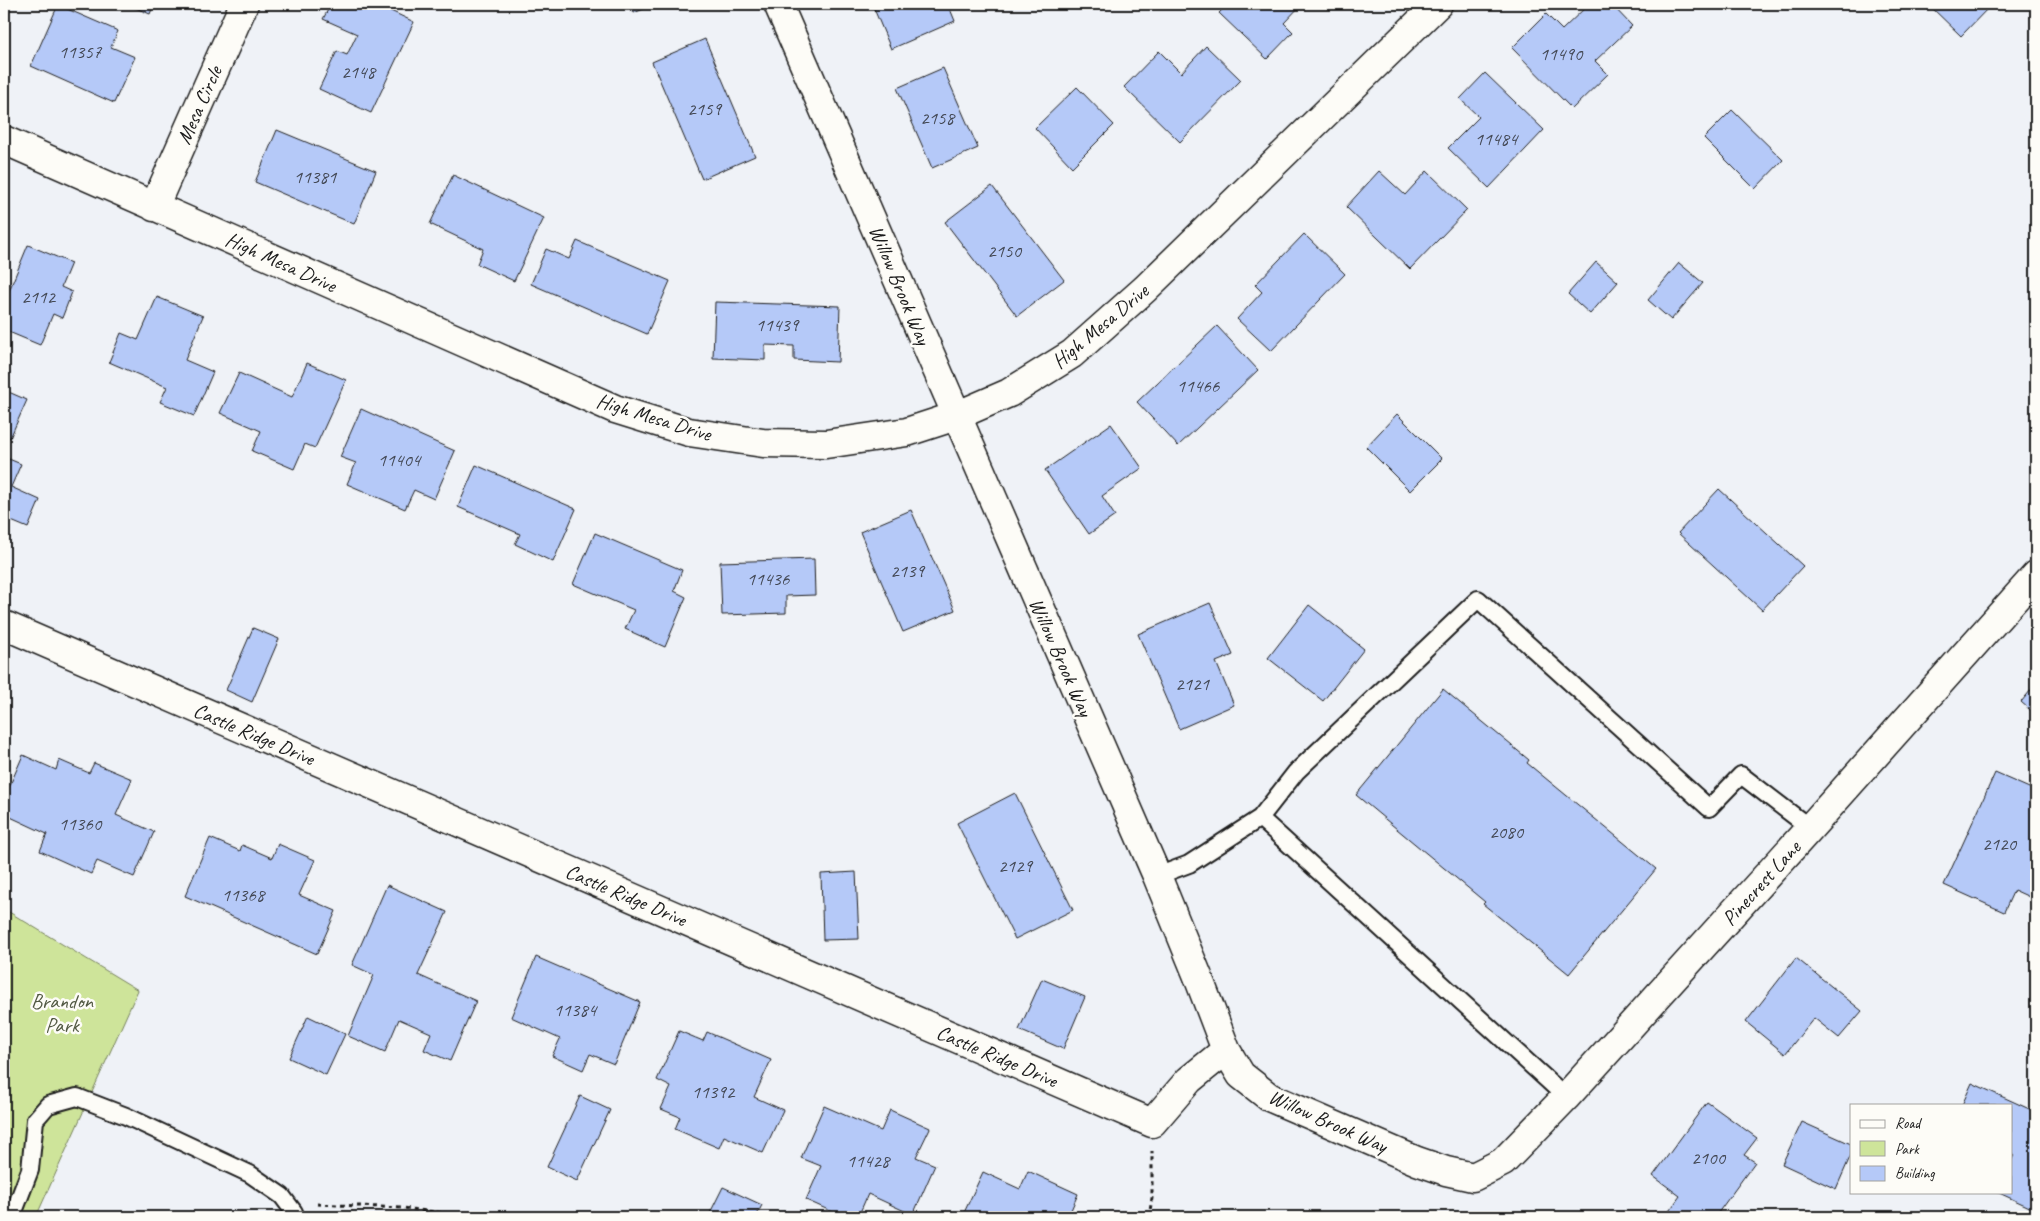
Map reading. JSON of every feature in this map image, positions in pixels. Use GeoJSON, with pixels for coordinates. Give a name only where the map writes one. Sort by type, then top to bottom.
{"type":"FeatureCollection","features":[{"type":"Feature","properties":{"kind":"street","name":"Mesa Circle"},"geometry":{"type":"LineString","coordinates":[[154,207],[244,4]]}},
{"type":"Feature","properties":{"kind":"street","name":"Willow Brook Way"},"geometry":{"type":"LineString","coordinates":[[778,4],[1157,876],[1226,1050],[1241,1076],[1269,1097],[1417,1161],[1446,1171],[1473,1177]]}},
{"type":"Feature","properties":{"kind":"street","name":"High Mesa Drive"},"geometry":{"type":"LineString","coordinates":[[4,140],[615,409],[689,432],[763,443],[826,444],[907,432],[956,416],[1009,393],[1072,354],[1145,289],[1438,4]]}},
{"type":"Feature","properties":{"kind":"street","name":"Pinecrest Lane"},"geometry":{"type":"LineString","coordinates":[[1473,1177],[1502,1162],[1566,1098],[2036,575]]}},
{"type":"Feature","properties":{"kind":"street","name":"Castle Ridge Drive"},"geometry":{"type":"LineString","coordinates":[[4,625],[1152,1123]]}},
{"type":"Feature","properties":{"kind":"street"},"geometry":{"type":"LineString","coordinates":[[1152,1123],[1189,1080],[1226,1050]]}},
{"type":"Feature","properties":{"kind":"lane"},"geometry":{"type":"LineString","coordinates":[[1157,876],[1189,864],[1260,818],[1296,772],[1478,598],[1709,808],[1741,775],[1810,828]]}},
{"type":"Feature","properties":{"kind":"lane"},"geometry":{"type":"LineString","coordinates":[[1260,818],[1566,1098]]}},
{"type":"Feature","properties":{"kind":"lane"},"geometry":{"type":"LineString","coordinates":[[12,1217],[30,1170],[35,1120],[48,1106],[77,1097],[126,1116],[250,1174],[282,1196],[291,1212]]}},
{"type":"Feature","properties":{"kind":"path"},"geometry":{"type":"LineString","coordinates":[[1149,1217],[1152,1198],[1152,1123]]}},
{"type":"Feature","properties":{"kind":"path"},"geometry":{"type":"LineString","coordinates":[[291,1212],[326,1204],[402,1208],[475,1217]]}},
{"type":"Feature","properties":{"kind":"green space","name":"Brandon Park"},"geometry":{"type":"Polygon","coordinates":[[[4,909],[138,990],[36,1217],[4,1217],[4,909]]]}},
{"type":"Feature","properties":{"kind":"building"},"geometry":{"type":"Polygon","coordinates":[[[126,4],[154,4],[150,14],[126,4]]]}},
{"type":"Feature","properties":{"kind":"building"},"geometry":{"type":"Polygon","coordinates":[[[331,4],[376,4],[414,22],[371,113],[319,89],[337,51],[347,55],[357,34],[323,19],[331,4]]]}},
{"type":"Feature","properties":{"kind":"building"},"geometry":{"type":"Polygon","coordinates":[[[630,4],[655,4],[634,13],[630,4]]]}},
{"type":"Feature","properties":{"kind":"building"},"geometry":{"type":"Polygon","coordinates":[[[872,4],[948,4],[955,21],[891,49],[872,4]]]}},
{"type":"Feature","properties":{"kind":"building"},"geometry":{"type":"Polygon","coordinates":[[[1228,4],[1302,4],[1284,23],[1293,32],[1267,59],[1219,13],[1228,4]]]}},
{"type":"Feature","properties":{"kind":"building"},"geometry":{"type":"Polygon","coordinates":[[[1589,4],[1611,4],[1632,26],[1595,61],[1608,74],[1572,109],[1512,48],[1546,14],[1562,30],[1589,4]]]}},
{"type":"Feature","properties":{"kind":"building"},"geometry":{"type":"Polygon","coordinates":[[[1928,4],[1992,4],[1961,36],[1928,4]]]}},
{"type":"Feature","properties":{"kind":"building"},"geometry":{"type":"Polygon","coordinates":[[[58,5],[118,31],[111,47],[135,57],[114,103],[31,66],[58,5]]]}},
{"type":"Feature","properties":{"kind":"building"},"geometry":{"type":"Polygon","coordinates":[[[705,39],[755,156],[702,179],[652,62],[705,39]]]}},
{"type":"Feature","properties":{"kind":"building"},"geometry":{"type":"Polygon","coordinates":[[[1206,46],[1241,80],[1180,142],[1124,87],[1159,51],[1181,73],[1206,46]]]}},
{"type":"Feature","properties":{"kind":"building"},"geometry":{"type":"Polygon","coordinates":[[[943,68],[978,148],[932,168],[897,88],[943,68]]]}},
{"type":"Feature","properties":{"kind":"building"},"geometry":{"type":"Polygon","coordinates":[[[1485,73],[1544,130],[1489,188],[1448,148],[1479,117],[1460,99],[1485,73]]]}},
{"type":"Feature","properties":{"kind":"building"},"geometry":{"type":"Polygon","coordinates":[[[1077,87],[1114,125],[1072,167],[1035,128],[1077,87]]]}},
{"type":"Feature","properties":{"kind":"building"},"geometry":{"type":"Polygon","coordinates":[[[1732,110],[1783,160],[1755,189],[1704,138],[1732,110]]]}},
{"type":"Feature","properties":{"kind":"building"},"geometry":{"type":"Polygon","coordinates":[[[277,130],[376,171],[354,224],[255,182],[277,130]]]}},
{"type":"Feature","properties":{"kind":"building"},"geometry":{"type":"Polygon","coordinates":[[[1379,171],[1405,195],[1427,171],[1467,210],[1410,269],[1346,207],[1379,171]]]}},
{"type":"Feature","properties":{"kind":"building"},"geometry":{"type":"Polygon","coordinates":[[[453,175],[544,218],[514,281],[477,264],[483,249],[430,224],[453,175]]]}},
{"type":"Feature","properties":{"kind":"building"},"geometry":{"type":"Polygon","coordinates":[[[992,186],[1064,280],[1017,316],[945,222],[992,186]]]}},
{"type":"Feature","properties":{"kind":"building"},"geometry":{"type":"Polygon","coordinates":[[[1304,234],[1345,274],[1271,351],[1237,319],[1262,292],[1255,285],[1304,234]]]}},
{"type":"Feature","properties":{"kind":"building"},"geometry":{"type":"Polygon","coordinates":[[[577,241],[670,281],[647,334],[531,284],[546,249],[569,259],[577,241]]]}},
{"type":"Feature","properties":{"kind":"building"},"geometry":{"type":"Polygon","coordinates":[[[28,245],[71,263],[61,287],[72,292],[62,318],[53,314],[40,345],[4,330],[4,303],[28,245]]]}},
{"type":"Feature","properties":{"kind":"building"},"geometry":{"type":"Polygon","coordinates":[[[1596,262],[1618,282],[1590,314],[1568,294],[1596,262]]]}},
{"type":"Feature","properties":{"kind":"building"},"geometry":{"type":"Polygon","coordinates":[[[1679,263],[1703,283],[1671,320],[1648,300],[1679,263]]]}},
{"type":"Feature","properties":{"kind":"building"},"geometry":{"type":"Polygon","coordinates":[[[157,297],[203,316],[185,360],[213,372],[194,416],[160,402],[167,387],[109,362],[121,333],[138,340],[157,297]]]}},
{"type":"Feature","properties":{"kind":"building"},"geometry":{"type":"Polygon","coordinates":[[[715,302],[840,306],[838,362],[794,360],[794,346],[765,345],[765,360],[713,358],[715,302]]]}},
{"type":"Feature","properties":{"kind":"building"},"geometry":{"type":"Polygon","coordinates":[[[1217,326],[1258,370],[1178,446],[1137,402],[1217,326]]]}},
{"type":"Feature","properties":{"kind":"building"},"geometry":{"type":"Polygon","coordinates":[[[307,363],[346,380],[315,448],[305,444],[294,469],[252,451],[261,431],[220,413],[239,373],[292,397],[307,363]]]}},
{"type":"Feature","properties":{"kind":"building"},"geometry":{"type":"Polygon","coordinates":[[[4,390],[27,400],[10,438],[4,435],[4,390]]]}},
{"type":"Feature","properties":{"kind":"building"},"geometry":{"type":"Polygon","coordinates":[[[361,409],[455,451],[434,499],[414,490],[405,509],[347,484],[356,463],[340,457],[361,409]]]}},
{"type":"Feature","properties":{"kind":"building"},"geometry":{"type":"Polygon","coordinates":[[[1397,414],[1442,459],[1410,491],[1366,447],[1397,414]]]}},
{"type":"Feature","properties":{"kind":"building"},"geometry":{"type":"Polygon","coordinates":[[[1111,424],[1142,468],[1102,496],[1115,516],[1089,534],[1045,470],[1111,424]]]}},
{"type":"Feature","properties":{"kind":"building"},"geometry":{"type":"Polygon","coordinates":[[[4,457],[21,464],[11,487],[40,500],[28,528],[4,518],[4,457]]]}},
{"type":"Feature","properties":{"kind":"building"},"geometry":{"type":"Polygon","coordinates":[[[476,465],[576,509],[553,562],[515,544],[520,534],[458,507],[476,465]]]}},
{"type":"Feature","properties":{"kind":"building"},"geometry":{"type":"Polygon","coordinates":[[[1719,489],[1803,566],[1762,610],[1678,533],[1719,489]]]}},
{"type":"Feature","properties":{"kind":"building"},"geometry":{"type":"Polygon","coordinates":[[[911,510],[955,610],[903,632],[860,532],[911,510]]]}},
{"type":"Feature","properties":{"kind":"building"},"geometry":{"type":"Polygon","coordinates":[[[595,533],[682,570],[674,591],[686,597],[665,647],[625,629],[634,610],[573,584],[595,533]]]}},
{"type":"Feature","properties":{"kind":"building"},"geometry":{"type":"Polygon","coordinates":[[[814,559],[815,595],[786,596],[786,613],[722,615],[720,562],[814,559]]]}},
{"type":"Feature","properties":{"kind":"building"},"geometry":{"type":"Polygon","coordinates":[[[1210,603],[1233,655],[1216,662],[1234,705],[1179,729],[1138,634],[1210,603]]]}},
{"type":"Feature","properties":{"kind":"building"},"geometry":{"type":"Polygon","coordinates":[[[1309,605],[1364,649],[1323,701],[1268,658],[1309,605]]]}},
{"type":"Feature","properties":{"kind":"building"},"geometry":{"type":"Polygon","coordinates":[[[253,628],[279,639],[252,702],[226,690],[253,628]]]}},
{"type":"Feature","properties":{"kind":"building"},"geometry":{"type":"Polygon","coordinates":[[[2036,684],[2036,715],[2021,702],[2036,684]]]}},
{"type":"Feature","properties":{"kind":"building"},"geometry":{"type":"Polygon","coordinates":[[[1443,689],[1529,760],[1527,763],[1656,869],[1569,974],[1483,904],[1485,902],[1356,795],[1443,689]]]}},
{"type":"Feature","properties":{"kind":"building"},"geometry":{"type":"Polygon","coordinates":[[[23,755],[56,770],[59,760],[89,773],[94,763],[132,779],[116,815],[154,832],[134,877],[97,861],[91,874],[40,851],[47,834],[4,814],[4,799],[23,755]]]}},
{"type":"Feature","properties":{"kind":"building"},"geometry":{"type":"Polygon","coordinates":[[[1995,773],[2036,791],[2036,842],[2034,846],[2036,847],[2036,900],[2014,890],[2004,912],[1944,885],[1995,773]]]}},
{"type":"Feature","properties":{"kind":"building"},"geometry":{"type":"Polygon","coordinates":[[[1015,793],[1073,910],[1015,939],[957,823],[1015,793]]]}},
{"type":"Feature","properties":{"kind":"building"},"geometry":{"type":"Polygon","coordinates":[[[210,838],[240,851],[242,845],[272,858],[278,844],[315,860],[299,895],[336,911],[317,954],[185,896],[210,838]]]}},
{"type":"Feature","properties":{"kind":"building"},"geometry":{"type":"Polygon","coordinates":[[[856,872],[859,939],[823,940],[821,874],[856,872]]]}},
{"type":"Feature","properties":{"kind":"building"},"geometry":{"type":"Polygon","coordinates":[[[387,885],[447,912],[418,975],[476,1001],[450,1061],[424,1050],[431,1033],[399,1019],[385,1052],[348,1036],[374,975],[352,965],[387,885]]]}},
{"type":"Feature","properties":{"kind":"building"},"geometry":{"type":"Polygon","coordinates":[[[536,957],[640,1002],[614,1064],[590,1054],[583,1070],[552,1056],[560,1039],[511,1017],[536,957]]]}},
{"type":"Feature","properties":{"kind":"building"},"geometry":{"type":"Polygon","coordinates":[[[1796,958],[1862,1011],[1839,1038],[1814,1018],[1785,1054],[1746,1022],[1796,958]]]}},
{"type":"Feature","properties":{"kind":"building"},"geometry":{"type":"Polygon","coordinates":[[[1042,979],[1085,997],[1063,1049],[1019,1030],[1042,979]]]}},
{"type":"Feature","properties":{"kind":"building"},"geometry":{"type":"Polygon","coordinates":[[[308,1016],[345,1034],[326,1075],[289,1058],[308,1016]]]}},
{"type":"Feature","properties":{"kind":"building"},"geometry":{"type":"Polygon","coordinates":[[[679,1031],[703,1041],[707,1032],[771,1060],[754,1097],[783,1110],[763,1153],[724,1136],[719,1148],[675,1129],[680,1117],[661,1109],[671,1087],[657,1080],[679,1031]]]}},
{"type":"Feature","properties":{"kind":"building"},"geometry":{"type":"Polygon","coordinates":[[[1972,1083],[2036,1112],[2036,1210],[2001,1194],[2012,1194],[2012,1159],[2014,1155],[2012,1154],[2012,1104],[1962,1104],[1972,1083]]]}},
{"type":"Feature","properties":{"kind":"building"},"geometry":{"type":"Polygon","coordinates":[[[580,1096],[610,1110],[577,1181],[547,1167],[580,1096]]]}},
{"type":"Feature","properties":{"kind":"building"},"geometry":{"type":"Polygon","coordinates":[[[1707,1102],[1757,1138],[1744,1155],[1755,1162],[1715,1217],[1672,1217],[1667,1214],[1680,1196],[1653,1176],[1707,1102]]]}},
{"type":"Feature","properties":{"kind":"building"},"geometry":{"type":"Polygon","coordinates":[[[824,1106],[881,1131],[890,1110],[930,1128],[916,1157],[935,1165],[913,1215],[868,1194],[858,1217],[844,1217],[806,1200],[821,1166],[801,1158],[824,1106]]]}},
{"type":"Feature","properties":{"kind":"building"},"geometry":{"type":"Polygon","coordinates":[[[1802,1122],[1850,1144],[1850,1157],[1836,1189],[1782,1164],[1802,1122]]]}},
{"type":"Feature","properties":{"kind":"building"},"geometry":{"type":"Polygon","coordinates":[[[1028,1171],[1078,1194],[1068,1217],[962,1217],[983,1172],[1020,1189],[1028,1171]]]}},
{"type":"Feature","properties":{"kind":"building"},"geometry":{"type":"Polygon","coordinates":[[[723,1187],[762,1205],[756,1217],[708,1217],[723,1187]]]}}]}
